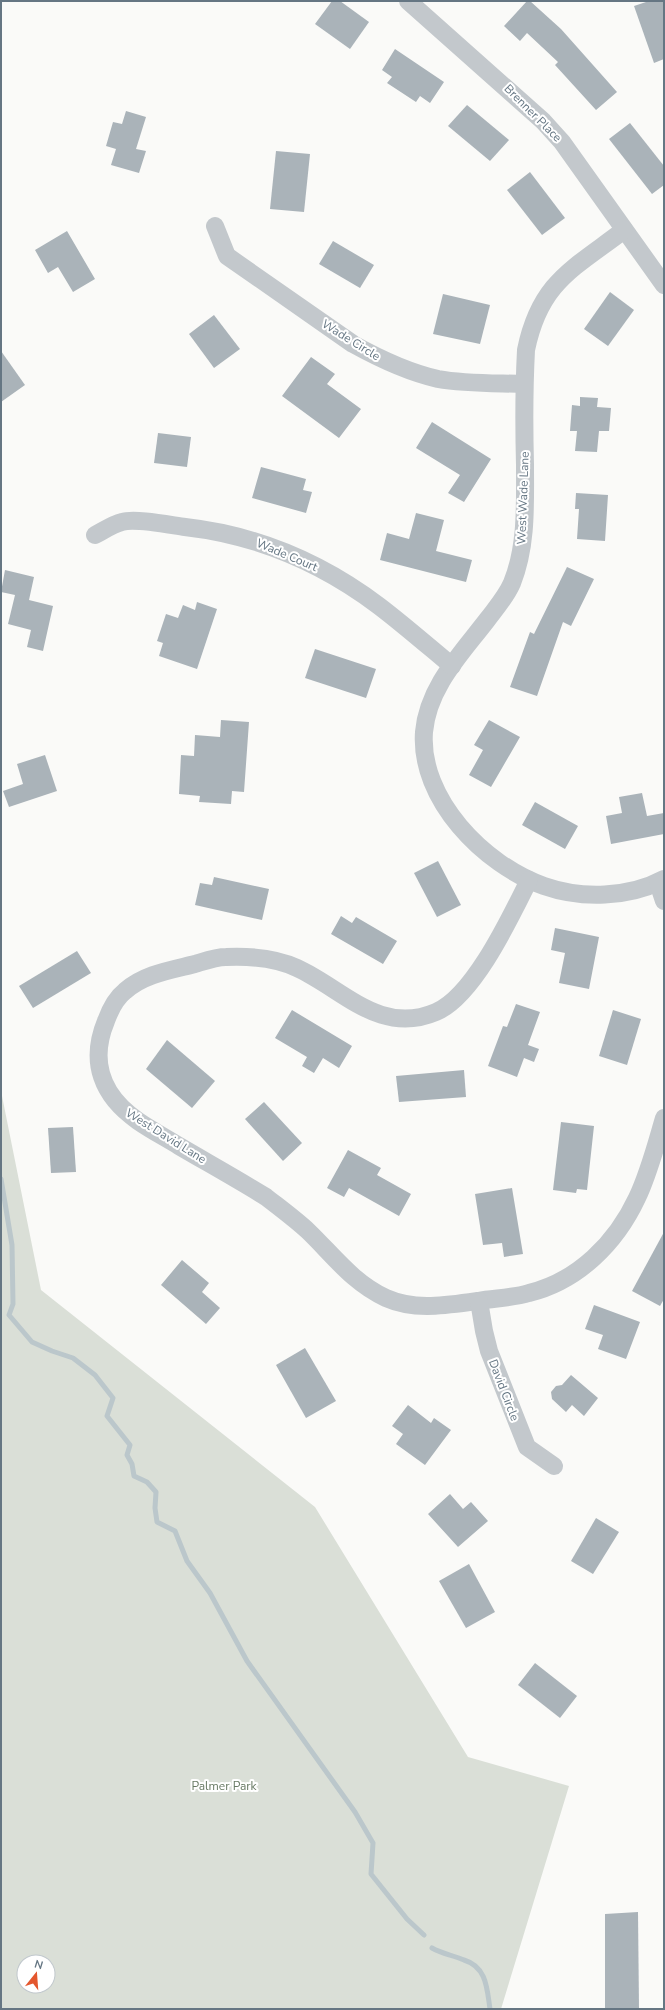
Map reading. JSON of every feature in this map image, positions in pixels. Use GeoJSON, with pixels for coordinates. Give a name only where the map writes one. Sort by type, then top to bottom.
{"type":"FeatureCollection","features":[{"type":"Feature","properties":{"kind":"street","name":"Brenner Place"},"geometry":{"type":"LineString","coordinates":[[408,1],[526,103],[562,142],[664,284]]}},
{"type":"Feature","properties":{"kind":"street","name":"Wade Circle"},"geometry":{"type":"LineString","coordinates":[[215,226],[227,256],[353,344],[373,355],[416,373],[440,379],[524,384]]}},
{"type":"Feature","properties":{"kind":"street","name":"West Wade Lane"},"geometry":{"type":"LineString","coordinates":[[624,230],[559,279],[548,292],[537,311],[530,330],[526,350],[524,384],[525,510],[518,565],[511,585],[500,603],[439,684],[426,715],[424,748],[427,766],[436,790],[449,813],[464,833],[485,851],[529,880],[546,887],[588,894],[634,891],[661,881]]}},
{"type":"Feature","properties":{"kind":"street","name":"Wade Court"},"geometry":{"type":"LineString","coordinates":[[95,535],[122,521],[141,522],[220,532],[282,551],[322,570],[379,606],[452,666]]}},
{"type":"Feature","properties":{"kind":"street","name":"West David Lane"},"geometry":{"type":"LineString","coordinates":[[529,880],[506,928],[482,964],[460,993],[450,1003],[436,1012],[405,1019],[388,1017],[369,1011],[297,967],[264,959],[224,957],[154,974],[124,991],[113,1004],[100,1036],[98,1051],[99,1067],[104,1082],[112,1098],[139,1122],[266,1197],[308,1231],[356,1280],[370,1290],[387,1298],[408,1304],[425,1306],[443,1306],[528,1293],[548,1287],[568,1278],[598,1254],[625,1220],[637,1198],[664,1118]]}},
{"type":"Feature","properties":{"kind":"street"},"geometry":{"type":"LineString","coordinates":[[661,881],[664,901]]}},
{"type":"Feature","properties":{"kind":"street","name":"David Circle"},"geometry":{"type":"LineString","coordinates":[[479,1301],[489,1351],[527,1447],[554,1466]]}},
{"type":"Feature","properties":{"kind":"green space","name":"Palmer Park"},"geometry":{"type":"Polygon","coordinates":[[[1,1091],[41,1290],[315,1507],[468,1757],[569,1786],[501,2009],[1,2009],[1,1091]]]}},
{"type":"Feature","properties":{"kind":"building"},"geometry":{"type":"Polygon","coordinates":[[[332,1],[340,1],[369,22],[350,49],[315,24],[332,1]]]}},
{"type":"Feature","properties":{"kind":"building"},"geometry":{"type":"Polygon","coordinates":[[[527,1],[530,1],[561,29],[617,92],[596,110],[555,65],[558,62],[527,33],[520,41],[504,26],[527,1]]]}},
{"type":"Feature","properties":{"kind":"building"},"geometry":{"type":"Polygon","coordinates":[[[649,1],[664,1],[664,59],[654,63],[634,6],[649,1]]]}},
{"type":"Feature","properties":{"kind":"building"},"geometry":{"type":"Polygon","coordinates":[[[395,49],[444,82],[430,103],[420,96],[416,102],[387,83],[392,77],[382,70],[395,49]]]}},
{"type":"Feature","properties":{"kind":"building"},"geometry":{"type":"Polygon","coordinates":[[[467,105],[509,140],[490,161],[448,126],[467,105]]]}},
{"type":"Feature","properties":{"kind":"building"},"geometry":{"type":"Polygon","coordinates":[[[126,111],[146,117],[136,149],[146,151],[139,173],[111,165],[116,149],[106,146],[113,122],[122,124],[126,111]]]}},
{"type":"Feature","properties":{"kind":"building"},"geometry":{"type":"Polygon","coordinates":[[[630,123],[664,166],[664,185],[652,194],[609,139],[630,123]]]}},
{"type":"Feature","properties":{"kind":"building"},"geometry":{"type":"Polygon","coordinates":[[[276,151],[310,154],[304,212],[270,209],[276,151]]]}},
{"type":"Feature","properties":{"kind":"building"},"geometry":{"type":"Polygon","coordinates":[[[530,172],[565,218],[542,235],[507,190],[530,172]]]}},
{"type":"Feature","properties":{"kind":"building"},"geometry":{"type":"Polygon","coordinates":[[[67,231],[95,279],[73,292],[58,267],[48,273],[35,250],[67,231]]]}},
{"type":"Feature","properties":{"kind":"building"},"geometry":{"type":"Polygon","coordinates":[[[333,241],[374,265],[360,288],[319,264],[333,241]]]}},
{"type":"Feature","properties":{"kind":"building"},"geometry":{"type":"Polygon","coordinates":[[[610,292],[634,310],[608,346],[584,329],[610,292]]]}},
{"type":"Feature","properties":{"kind":"building"},"geometry":{"type":"Polygon","coordinates":[[[443,294],[490,305],[480,344],[433,334],[443,294]]]}},
{"type":"Feature","properties":{"kind":"building"},"geometry":{"type":"Polygon","coordinates":[[[214,315],[240,349],[214,368],[189,334],[214,315]]]}},
{"type":"Feature","properties":{"kind":"building"},"geometry":{"type":"Polygon","coordinates":[[[1,351],[25,385],[1,402],[1,351]]]}},
{"type":"Feature","properties":{"kind":"building"},"geometry":{"type":"Polygon","coordinates":[[[311,357],[335,374],[327,384],[361,409],[339,438],[282,396],[311,357]]]}},
{"type":"Feature","properties":{"kind":"building"},"geometry":{"type":"Polygon","coordinates":[[[580,397],[598,398],[597,407],[611,408],[609,431],[599,431],[597,452],[575,451],[577,431],[570,431],[572,405],[580,406],[580,397]]]}},
{"type":"Feature","properties":{"kind":"building"},"geometry":{"type":"Polygon","coordinates":[[[432,422],[491,459],[464,502],[448,493],[460,475],[416,448],[432,422]]]}},
{"type":"Feature","properties":{"kind":"building"},"geometry":{"type":"Polygon","coordinates":[[[158,433],[191,437],[187,467],[154,463],[158,433]]]}},
{"type":"Feature","properties":{"kind":"building"},"geometry":{"type":"Polygon","coordinates":[[[261,467],[306,479],[303,490],[312,492],[306,513],[252,498],[261,467]]]}},
{"type":"Feature","properties":{"kind":"building"},"geometry":{"type":"Polygon","coordinates":[[[576,493],[608,495],[605,541],[577,539],[579,509],[575,509],[576,493]]]}},
{"type":"Feature","properties":{"kind":"building"},"geometry":{"type":"Polygon","coordinates":[[[416,513],[444,520],[436,551],[472,560],[466,582],[380,560],[387,533],[409,539],[416,513]]]}},
{"type":"Feature","properties":{"kind":"building"},"geometry":{"type":"Polygon","coordinates":[[[567,567],[594,579],[571,626],[563,622],[537,696],[510,687],[530,632],[534,634],[567,567]]]}},
{"type":"Feature","properties":{"kind":"building"},"geometry":{"type":"Polygon","coordinates":[[[5,570],[34,577],[29,600],[53,606],[43,651],[27,647],[31,630],[8,624],[15,595],[1,592],[5,570]]]}},
{"type":"Feature","properties":{"kind":"building"},"geometry":{"type":"Polygon","coordinates":[[[197,602],[217,609],[197,669],[159,656],[163,643],[157,641],[166,614],[178,618],[183,605],[195,610],[197,602]]]}},
{"type":"Feature","properties":{"kind":"building"},"geometry":{"type":"Polygon","coordinates":[[[315,649],[376,669],[366,698],[305,678],[315,649]]]}},
{"type":"Feature","properties":{"kind":"building"},"geometry":{"type":"Polygon","coordinates":[[[221,720],[249,722],[244,792],[232,791],[231,804],[199,802],[200,796],[179,794],[181,755],[194,756],[195,735],[220,737],[221,720]]]}},
{"type":"Feature","properties":{"kind":"building"},"geometry":{"type":"Polygon","coordinates":[[[489,720],[520,737],[491,787],[469,775],[483,750],[474,745],[489,720]]]}},
{"type":"Feature","properties":{"kind":"building"},"geometry":{"type":"Polygon","coordinates":[[[45,755],[57,791],[9,807],[3,791],[23,784],[17,764],[45,755]]]}},
{"type":"Feature","properties":{"kind":"building"},"geometry":{"type":"Polygon","coordinates":[[[642,793],[647,816],[664,813],[664,834],[611,844],[606,816],[622,813],[619,797],[642,793]]]}},
{"type":"Feature","properties":{"kind":"building"},"geometry":{"type":"Polygon","coordinates":[[[535,802],[578,826],[565,849],[522,825],[535,802]]]}},
{"type":"Feature","properties":{"kind":"building"},"geometry":{"type":"Polygon","coordinates":[[[438,861],[461,905],[437,917],[414,873],[438,861]]]}},
{"type":"Feature","properties":{"kind":"building"},"geometry":{"type":"Polygon","coordinates":[[[214,877],[269,889],[262,920],[195,905],[200,883],[212,885],[214,877]]]}},
{"type":"Feature","properties":{"kind":"building"},"geometry":{"type":"Polygon","coordinates":[[[341,916],[352,923],[356,917],[397,941],[383,964],[331,934],[341,916]]]}},
{"type":"Feature","properties":{"kind":"building"},"geometry":{"type":"Polygon","coordinates":[[[555,928],[599,937],[589,989],[559,983],[565,953],[551,950],[555,928]]]}},
{"type":"Feature","properties":{"kind":"building"},"geometry":{"type":"Polygon","coordinates":[[[77,951],[91,973],[33,1008],[19,986],[77,951]]]}},
{"type":"Feature","properties":{"kind":"building"},"geometry":{"type":"Polygon","coordinates":[[[516,1004],[540,1012],[528,1045],[539,1049],[534,1062],[524,1058],[517,1077],[488,1066],[503,1026],[507,1027],[516,1004]]]}},
{"type":"Feature","properties":{"kind":"building"},"geometry":{"type":"Polygon","coordinates":[[[292,1010],[352,1046],[339,1068],[323,1058],[314,1073],[302,1066],[307,1057],[275,1038],[292,1010]]]}},
{"type":"Feature","properties":{"kind":"building"},"geometry":{"type":"Polygon","coordinates":[[[613,1010],[641,1019],[627,1065],[599,1056],[613,1010]]]}},
{"type":"Feature","properties":{"kind":"building"},"geometry":{"type":"Polygon","coordinates":[[[167,1040],[215,1081],[192,1108],[146,1069],[167,1040]]]}},
{"type":"Feature","properties":{"kind":"building"},"geometry":{"type":"Polygon","coordinates":[[[464,1070],[466,1097],[399,1102],[396,1076],[464,1070]]]}},
{"type":"Feature","properties":{"kind":"building"},"geometry":{"type":"Polygon","coordinates":[[[264,1102],[302,1143],[283,1161],[245,1119],[264,1102]]]}},
{"type":"Feature","properties":{"kind":"building"},"geometry":{"type":"Polygon","coordinates":[[[561,1122],[594,1126],[587,1190],[577,1189],[576,1193],[553,1190],[561,1122]]]}},
{"type":"Feature","properties":{"kind":"building"},"geometry":{"type":"Polygon","coordinates":[[[73,1127],[76,1172],[51,1173],[48,1128],[73,1127]]]}},
{"type":"Feature","properties":{"kind":"building"},"geometry":{"type":"Polygon","coordinates":[[[348,1150],[381,1168],[377,1175],[411,1194],[399,1216],[349,1188],[344,1197],[327,1188],[348,1150]]]}},
{"type":"Feature","properties":{"kind":"building"},"geometry":{"type":"Polygon","coordinates":[[[512,1188],[523,1254],[504,1257],[502,1243],[483,1245],[475,1194],[512,1188]]]}},
{"type":"Feature","properties":{"kind":"building"},"geometry":{"type":"Polygon","coordinates":[[[664,1232],[664,1299],[660,1306],[632,1291],[664,1232]]]}},
{"type":"Feature","properties":{"kind":"building"},"geometry":{"type":"Polygon","coordinates":[[[182,1260],[209,1283],[202,1292],[220,1308],[206,1324],[161,1285],[182,1260]]]}},
{"type":"Feature","properties":{"kind":"building"},"geometry":{"type":"Polygon","coordinates":[[[594,1305],[640,1322],[626,1359],[598,1349],[603,1335],[585,1329],[594,1305]]]}},
{"type":"Feature","properties":{"kind":"building"},"geometry":{"type":"Polygon","coordinates":[[[305,1348],[336,1401],[306,1418],[276,1365],[305,1348]]]}},
{"type":"Feature","properties":{"kind":"building"},"geometry":{"type":"Polygon","coordinates":[[[571,1375],[598,1398],[584,1416],[572,1405],[566,1412],[552,1399],[551,1392],[556,1386],[562,1385],[571,1375]]]}},
{"type":"Feature","properties":{"kind":"building"},"geometry":{"type":"Polygon","coordinates":[[[408,1405],[431,1423],[434,1418],[451,1430],[425,1465],[396,1444],[403,1434],[392,1426],[408,1405]]]}},
{"type":"Feature","properties":{"kind":"building"},"geometry":{"type":"Polygon","coordinates":[[[450,1494],[463,1509],[471,1502],[488,1521],[458,1547],[428,1514],[450,1494]]]}},
{"type":"Feature","properties":{"kind":"building"},"geometry":{"type":"Polygon","coordinates":[[[596,1518],[619,1532],[593,1574],[571,1561],[596,1518]]]}},
{"type":"Feature","properties":{"kind":"building"},"geometry":{"type":"Polygon","coordinates":[[[469,1564],[495,1612],[466,1628],[439,1581],[469,1564]]]}},
{"type":"Feature","properties":{"kind":"building"},"geometry":{"type":"Polygon","coordinates":[[[535,1663],[577,1696],[560,1718],[518,1685],[535,1663]]]}},
{"type":"Feature","properties":{"kind":"building"},"geometry":{"type":"Polygon","coordinates":[[[638,1912],[639,2009],[605,2009],[605,1914],[638,1912]]]}},
{"type":"Feature","properties":{"kind":"waterway"},"geometry":{"type":"LineString","coordinates":[[1,1179],[12,1245],[13,1304],[9,1315],[32,1342],[73,1358],[95,1375],[113,1398],[107,1416],[130,1445],[127,1455],[132,1464],[134,1476],[147,1482],[156,1492],[155,1508],[157,1522],[175,1531],[187,1561],[210,1593],[247,1661],[355,1812],[373,1843],[371,1874],[407,1919],[424,1935]]}},
{"type":"Feature","properties":{"kind":"waterway"},"geometry":{"type":"LineString","coordinates":[[432,1948],[472,1963],[482,1973],[487,1987],[490,2009]]}}]}
